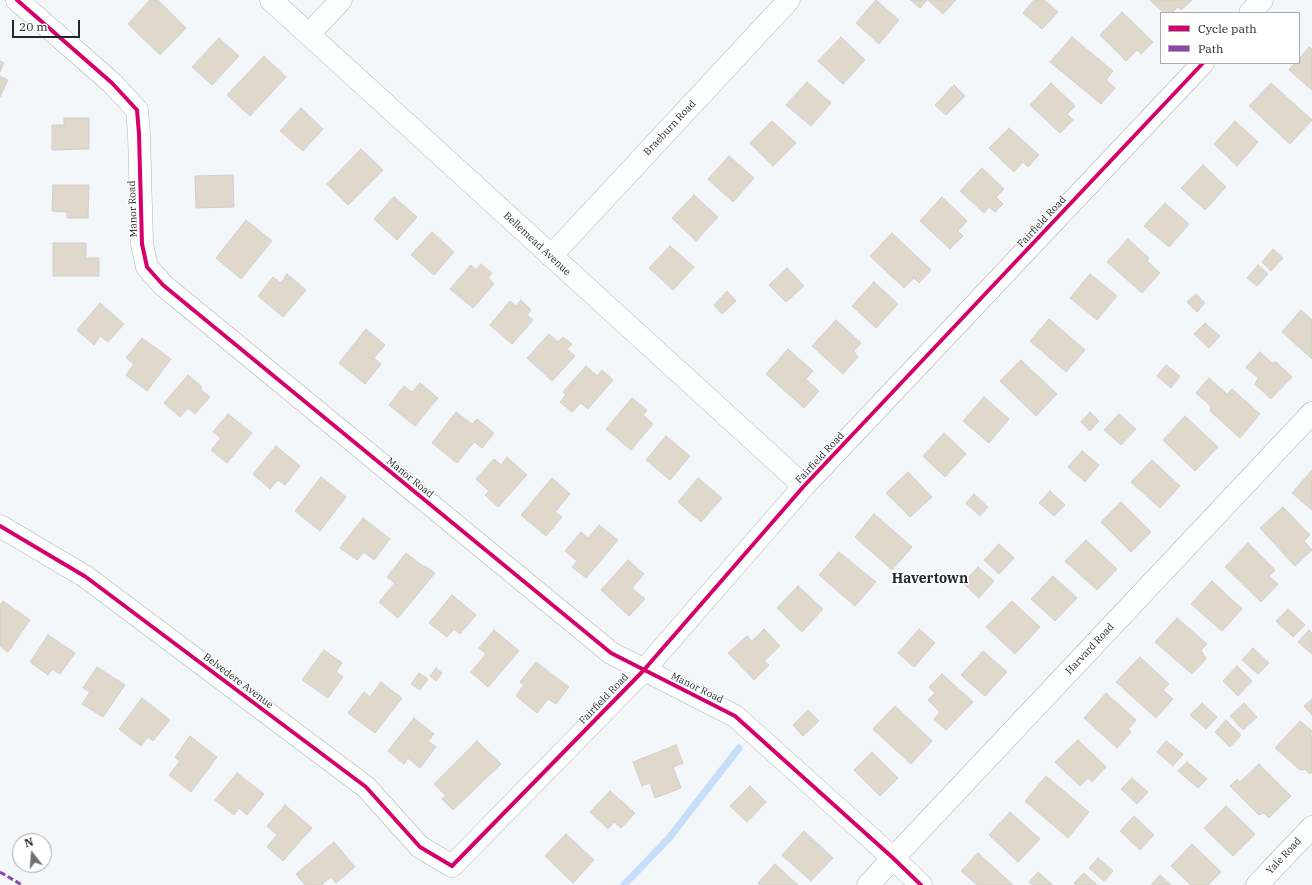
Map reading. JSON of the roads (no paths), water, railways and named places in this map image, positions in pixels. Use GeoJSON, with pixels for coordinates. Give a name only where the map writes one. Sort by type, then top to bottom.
{"type":"FeatureCollection","features":[{"type":"Feature","properties":{"kind":"street","name":"Manor Road"},"geometry":{"type":"LineString","coordinates":[[17,0],[112,83],[137,110],[142,244],[147,267],[163,285],[611,653],[735,716],[921,885]]}},
{"type":"Feature","properties":{"kind":"street","name":"Bellemead Avenue"},"geometry":{"type":"LineString","coordinates":[[271,0],[804,486]]}},
{"type":"Feature","properties":{"kind":"street"},"geometry":{"type":"LineString","coordinates":[[309,34],[341,0]]}},
{"type":"Feature","properties":{"kind":"street","name":"Braeburn Road"},"geometry":{"type":"LineString","coordinates":[[551,256],[789,0]]}},
{"type":"Feature","properties":{"kind":"street"},"geometry":{"type":"LineString","coordinates":[[1251,12],[1262,0]]}},
{"type":"Feature","properties":{"kind":"street","name":"Fairfield Road"},"geometry":{"type":"LineString","coordinates":[[452,866],[644,670],[804,486],[1202,64]]}},
{"type":"Feature","properties":{"kind":"street","name":"Harvard Road"},"geometry":{"type":"LineString","coordinates":[[868,885],[1312,413]]}},
{"type":"Feature","properties":{"kind":"street","name":"Belvedere Avenue"},"geometry":{"type":"LineString","coordinates":[[0,526],[86,577],[366,787],[420,847],[452,866]]}},
{"type":"Feature","properties":{"kind":"street","name":"Yale Road"},"geometry":{"type":"LineString","coordinates":[[1256,885],[1312,826]]}},
{"type":"Feature","properties":{"kind":"waterway"},"geometry":{"type":"LineString","coordinates":[[624,885],[669,838],[739,748]]}},
{"type":"Feature","properties":{"kind":"district","name":"Havertown"},"geometry":{"type":"Point","coordinates":[930,579]}}]}
